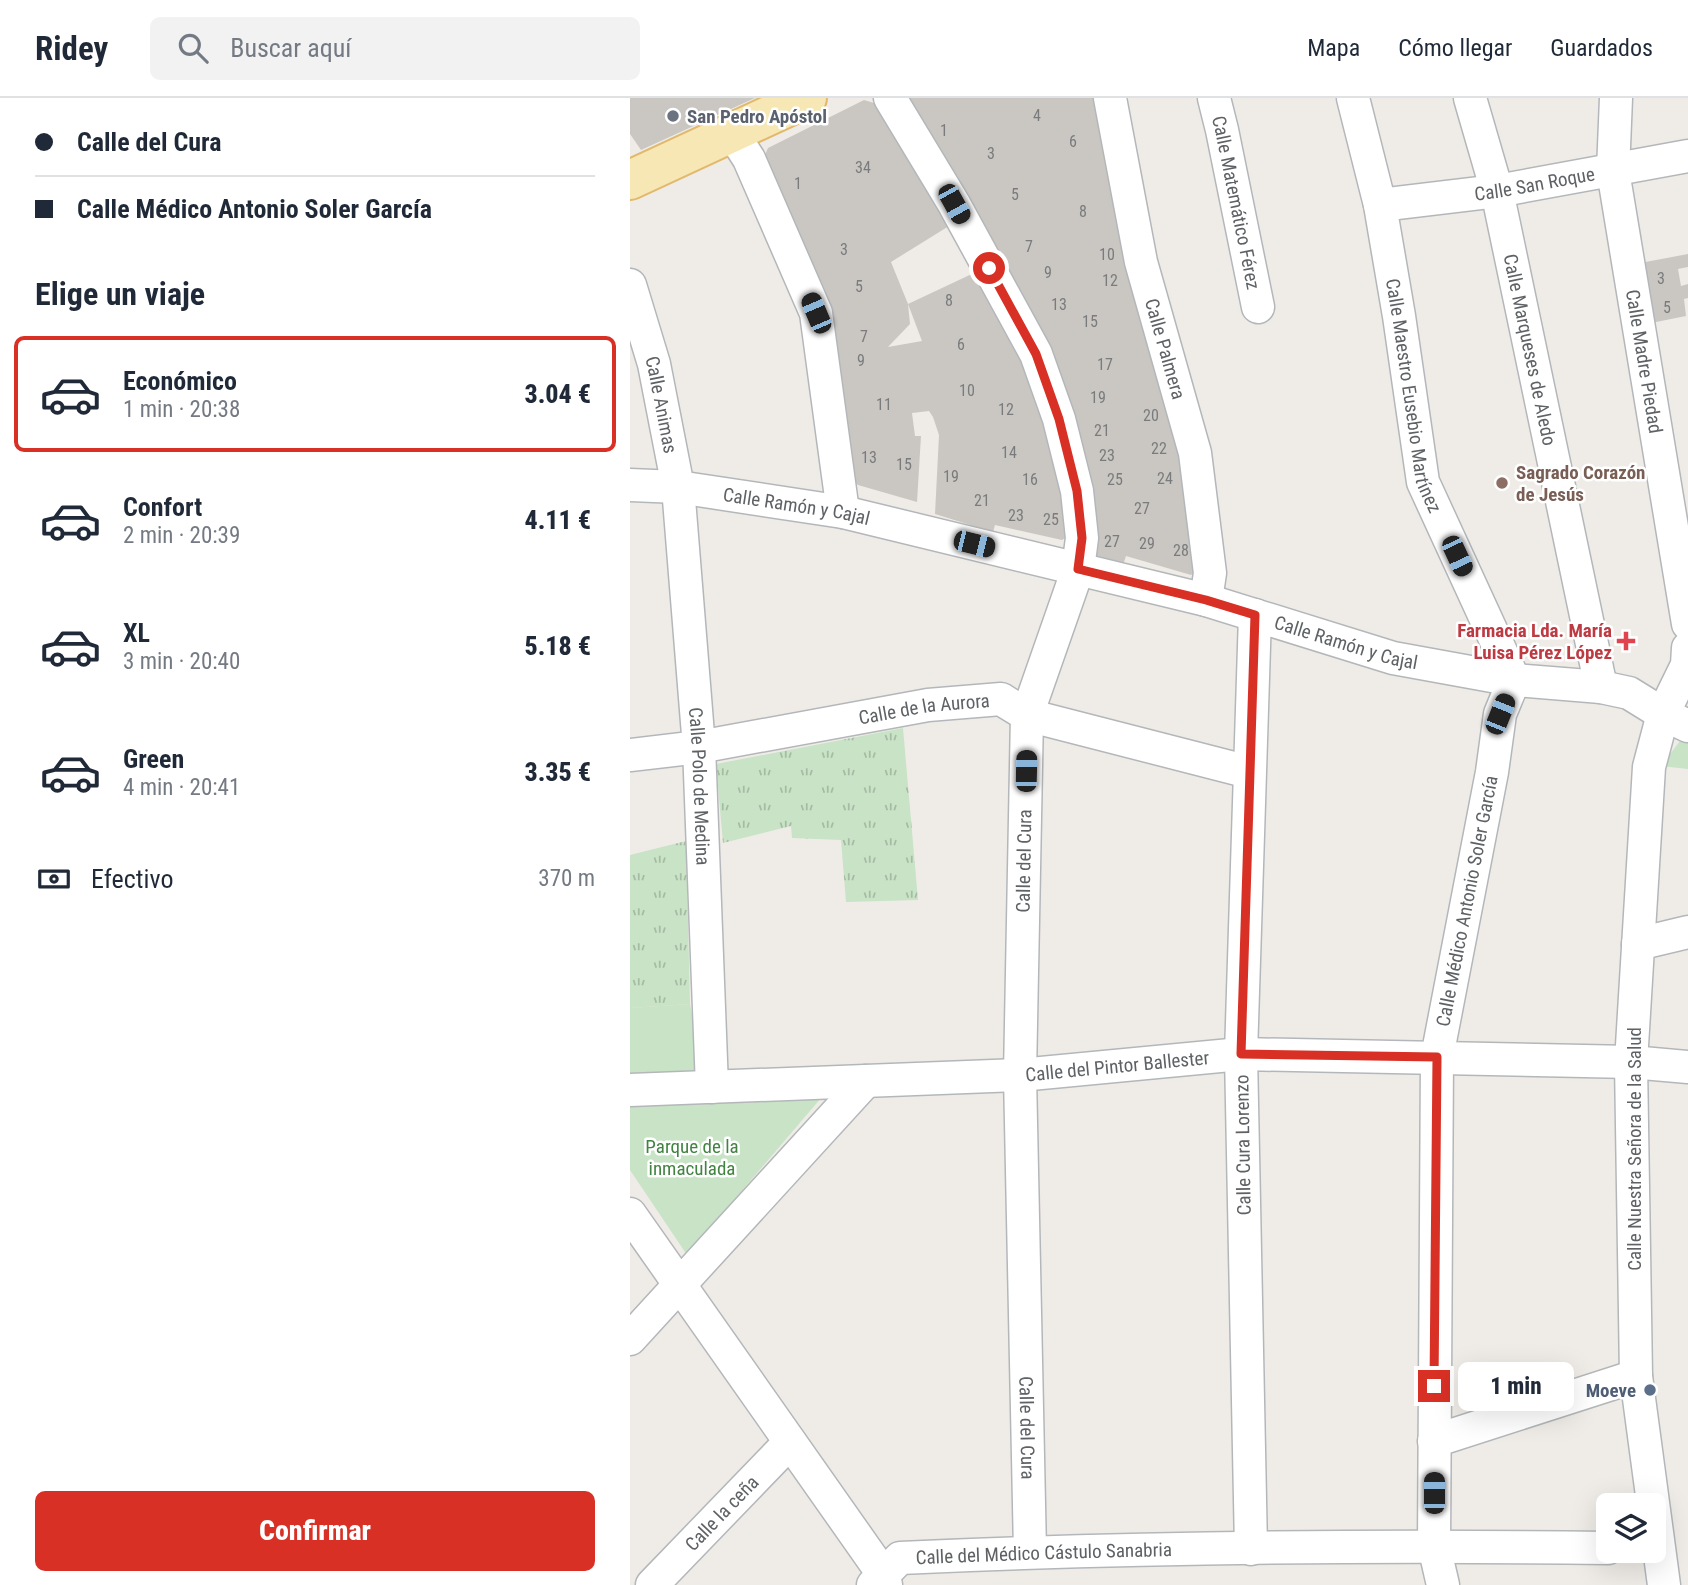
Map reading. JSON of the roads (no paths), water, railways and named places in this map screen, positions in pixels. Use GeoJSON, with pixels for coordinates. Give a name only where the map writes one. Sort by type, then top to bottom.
{"type":"FeatureCollection","features":[{"type":"Feature","properties":{"kind":"main road"},"geometry":{"type":"LineString","coordinates":[[630,180],[807,98]]}},
{"type":"Feature","properties":{"kind":"street","name":"Calle del Cura"},"geometry":{"type":"LineString","coordinates":[[890,98],[954,204],[1036,354],[1059,419],[1077,491],[1082,538],[1078,569],[1027,715],[1020,1075],[1030,1552]]}},
{"type":"Feature","properties":{"kind":"street","name":"Calle Palmera"},"geometry":{"type":"LineString","coordinates":[[1110,98],[1141,262],[1195,453],[1210,573],[1206,600]]}},
{"type":"Feature","properties":{"kind":"street","name":"Calle Matemático Férez"},"geometry":{"type":"LineString","coordinates":[[1214,98],[1258,307]]}},
{"type":"Feature","properties":{"kind":"street","name":"Calle Maestro Eusebio Martínez"},"geometry":{"type":"LineString","coordinates":[[1353,98],[1380,205],[1423,482],[1514,680]]}},
{"type":"Feature","properties":{"kind":"street","name":"Calle Marqueses de Aledo"},"geometry":{"type":"LineString","coordinates":[[1471,98],[1497,191],[1601,687]]}},
{"type":"Feature","properties":{"kind":"street","name":"Calle Madre Piedad"},"geometry":{"type":"LineString","coordinates":[[1616,98],[1613,171],[1688,624]]}},
{"type":"Feature","properties":{"kind":"street"},"geometry":{"type":"LineString","coordinates":[[733,134],[749,159],[816,313],[843,512]]}},
{"type":"Feature","properties":{"kind":"street","name":"Calle San Roque"},"geometry":{"type":"LineString","coordinates":[[1380,205],[1497,191],[1688,156]]}},
{"type":"Feature","properties":{"kind":"street","name":"Calle Animas"},"geometry":{"type":"LineString","coordinates":[[630,285],[654,363],[678,487]]}},
{"type":"Feature","properties":{"kind":"street","name":"Calle Ramón y Cajal"},"geometry":{"type":"LineString","coordinates":[[630,485],[678,487],[843,512],[1206,600],[1393,658],[1514,680],[1601,687],[1629,693],[1676,720]]}},
{"type":"Feature","properties":{"kind":"street","name":"Calle Polo de Medina"},"geometry":{"type":"LineString","coordinates":[[678,487],[699,747],[712,1087]]}},
{"type":"Feature","properties":{"kind":"street","name":"Calle Cura Lorenzo"},"geometry":{"type":"LineString","coordinates":[[1251,1549],[1241,1054],[1255,615]]}},
{"type":"Feature","properties":{"kind":"street"},"geometry":{"type":"LineString","coordinates":[[1676,720],[1688,648]]}},
{"type":"Feature","properties":{"kind":"street","name":"Calle Médico Antonio Soler García"},"geometry":{"type":"LineString","coordinates":[[1443,1585],[1434,1545],[1437,1057],[1492,772],[1500,714],[1514,680]]}},
{"type":"Feature","properties":{"kind":"street","name":"Calle de la Aurora"},"geometry":{"type":"LineString","coordinates":[[630,755],[699,747],[928,705],[1002,699],[1027,715],[1249,772]]}},
{"type":"Feature","properties":{"kind":"street","name":"Calle Nuestra Señora de la Salud"},"geometry":{"type":"LineString","coordinates":[[1650,1493],[1636,1376],[1632,1062],[1648,767],[1676,720]]}},
{"type":"Feature","properties":{"kind":"street"},"geometry":{"type":"LineString","coordinates":[[1638,944],[1688,932]]}},
{"type":"Feature","properties":{"kind":"street","name":"Calle del Pintor Ballester"},"geometry":{"type":"LineString","coordinates":[[630,1090],[1020,1075],[1241,1054],[1632,1062],[1688,1067]]}},
{"type":"Feature","properties":{"kind":"street"},"geometry":{"type":"LineString","coordinates":[[630,1339],[866,1081]]}},
{"type":"Feature","properties":{"kind":"street","name":"Calle del Médico Cástulo Sanabria"},"geometry":{"type":"LineString","coordinates":[[630,1214],[790,1442],[881,1581],[900,1558],[1030,1552],[1434,1545],[1596,1548]]}},
{"type":"Feature","properties":{"kind":"street"},"geometry":{"type":"LineString","coordinates":[[1434,1441],[1636,1376]]}},
{"type":"Feature","properties":{"kind":"street","name":"Calle la ceña"},"geometry":{"type":"LineString","coordinates":[[652,1585],[790,1442]]}},
{"type":"Feature","properties":{"kind":"street","name":"Calle Nuestra Señora de la Salud"},"geometry":{"type":"LineString","coordinates":[[1660,1563],[1664,1585]]}},
{"type":"Feature","properties":{"kind":"place","name":"San Pedro Apóstol"},"geometry":{"type":"Point","coordinates":[673,116]}},
{"type":"Feature","properties":{"kind":"place","name":"Sagrado Corazón de Jesús"},"geometry":{"type":"Point","coordinates":[1502,483]}},
{"type":"Feature","properties":{"kind":"place","name":"Farmacia Lda. María Luisa Pérez López"},"geometry":{"type":"Point","coordinates":[1626,641]}},
{"type":"Feature","properties":{"kind":"place","name":"Moeve"},"geometry":{"type":"Point","coordinates":[1650,1390]}},
{"type":"Feature","properties":{"kind":"park label","name":"Parque de la inmaculada"},"geometry":{"type":"Point","coordinates":[692,1157]}}]}
